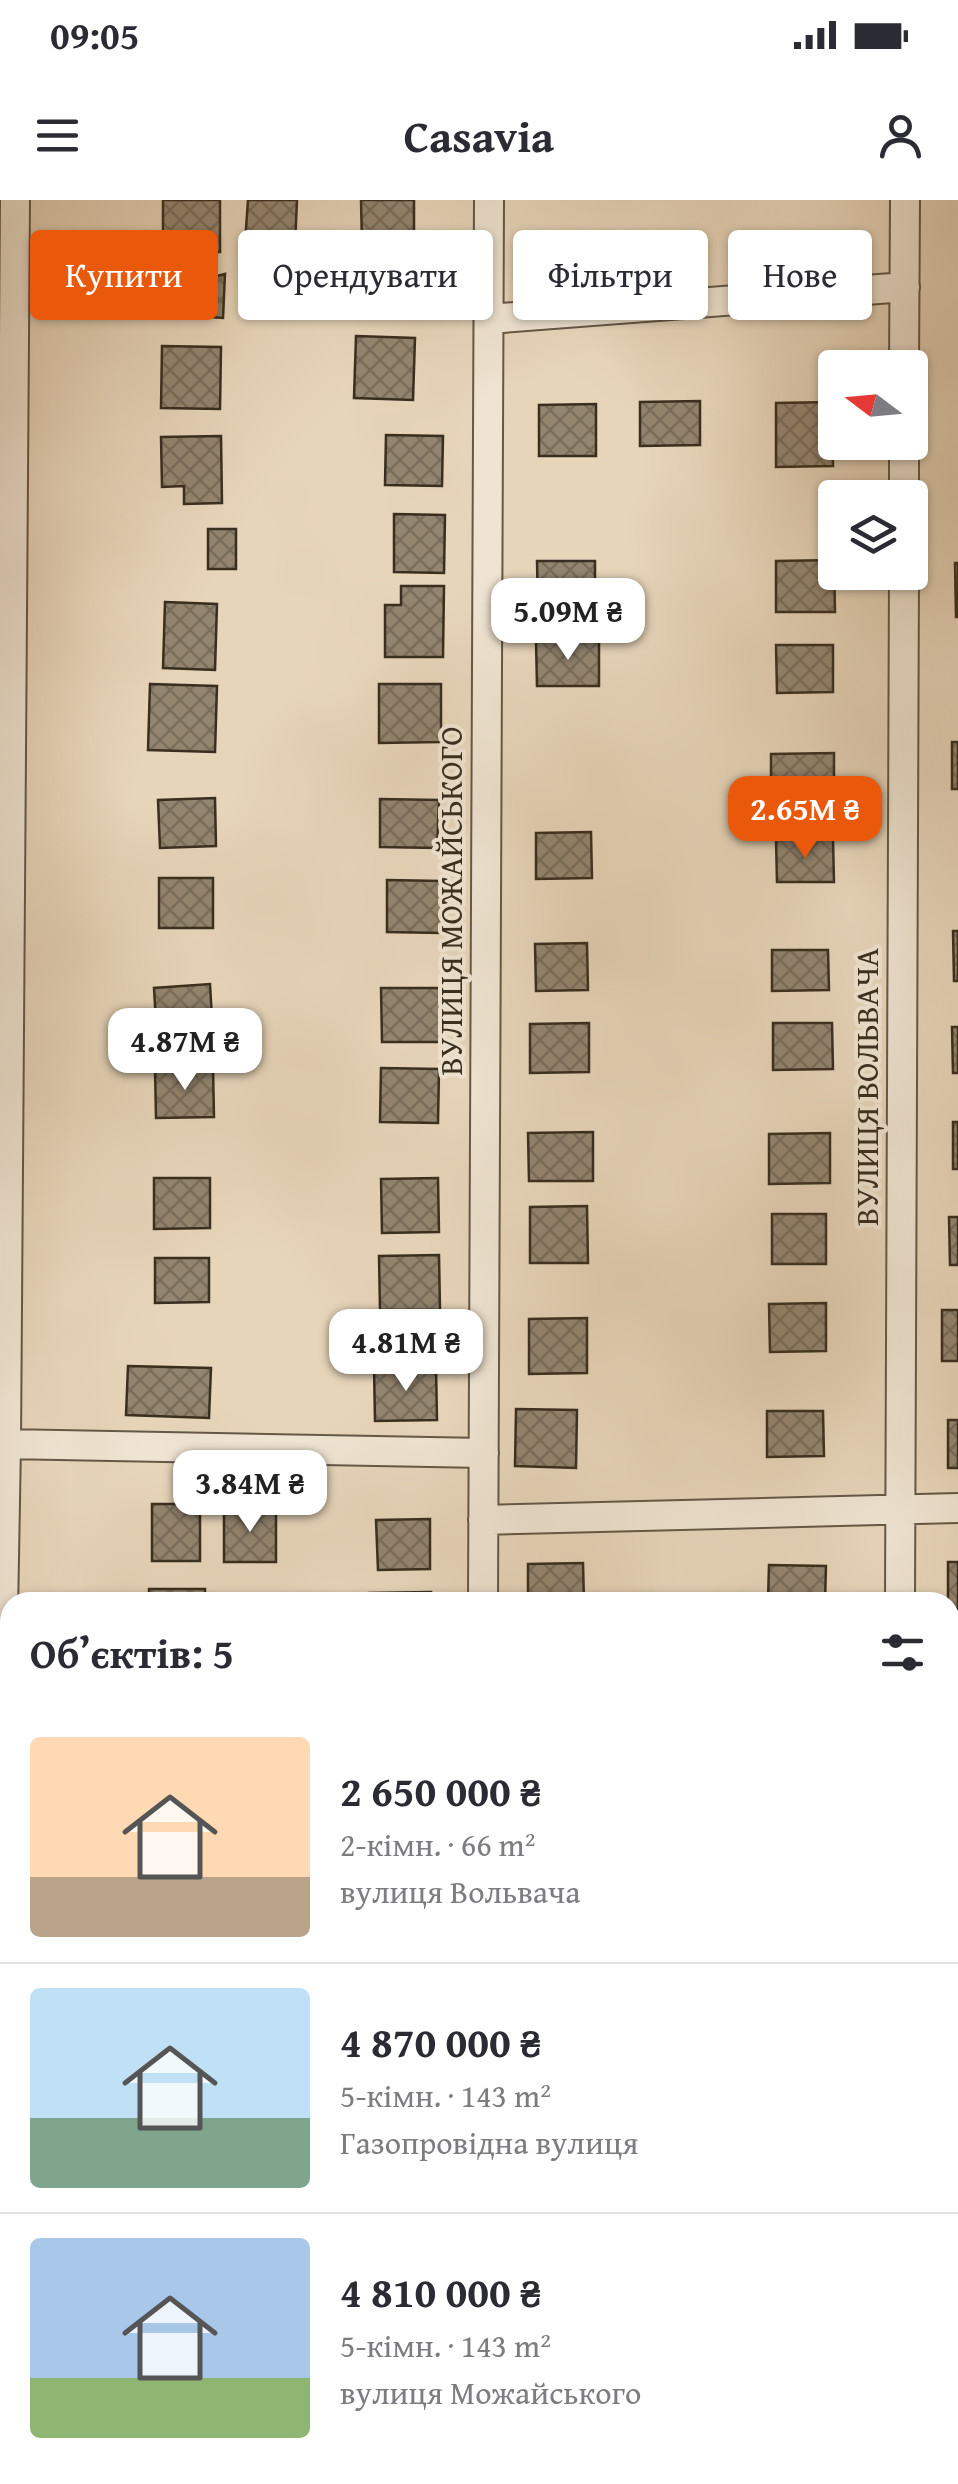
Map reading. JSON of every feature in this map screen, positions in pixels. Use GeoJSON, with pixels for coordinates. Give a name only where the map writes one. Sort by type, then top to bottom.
{"type":"FeatureCollection","features":[{"type":"Feature","properties":{"kind":"street"},"geometry":{"type":"LineString","coordinates":[[3,1592],[15,200]]}},
{"type":"Feature","properties":{"kind":"street","name":"ВУЛИЦЯ МОЖАЙСЬКОГО"},"geometry":{"type":"LineString","coordinates":[[489,200],[489,230]]}},
{"type":"Feature","properties":{"kind":"street"},"geometry":{"type":"LineString","coordinates":[[904,350],[905,200]]}},
{"type":"Feature","properties":{"kind":"street"},"geometry":{"type":"LineString","coordinates":[[493,320],[904,286]]}},
{"type":"Feature","properties":{"kind":"street","name":"ВУЛИЦЯ МОЖАЙСЬКОГО"},"geometry":{"type":"LineString","coordinates":[[483,1592],[489,320]]}},
{"type":"Feature","properties":{"kind":"street","name":"ВУЛИЦЯ ВОЛЬВАЧА"},"geometry":{"type":"LineString","coordinates":[[900,1592],[904,590]]}},
{"type":"Feature","properties":{"kind":"street"},"geometry":{"type":"LineString","coordinates":[[6,1444],[484,1453]]}},
{"type":"Feature","properties":{"kind":"street"},"geometry":{"type":"LineString","coordinates":[[484,1520],[958,1508]]}},
{"type":"Feature","properties":{"kind":"building"},"geometry":{"type":"Polygon","coordinates":[[[163,200],[220,200],[220,252],[218,230],[163,230],[163,200]]]}},
{"type":"Feature","properties":{"kind":"building"},"geometry":{"type":"Polygon","coordinates":[[[248,200],[297,200],[296,230],[246,230],[248,200]]]}},
{"type":"Feature","properties":{"kind":"building"},"geometry":{"type":"Polygon","coordinates":[[[361,200],[414,200],[414,230],[362,230],[361,200]]]}},
{"type":"Feature","properties":{"kind":"building"},"geometry":{"type":"Polygon","coordinates":[[[225,274],[223,318],[218,318],[218,276],[225,274]]]}},
{"type":"Feature","properties":{"kind":"building"},"geometry":{"type":"Polygon","coordinates":[[[356,336],[415,338],[413,400],[354,398],[356,336]]]}},
{"type":"Feature","properties":{"kind":"building"},"geometry":{"type":"Polygon","coordinates":[[[162,346],[221,347],[220,409],[161,408],[162,346]]]}},
{"type":"Feature","properties":{"kind":"building"},"geometry":{"type":"Polygon","coordinates":[[[700,401],[700,445],[640,446],[640,402],[700,401]]]}},
{"type":"Feature","properties":{"kind":"building"},"geometry":{"type":"Polygon","coordinates":[[[818,402],[818,460],[833,460],[833,466],[776,467],[776,403],[818,402]]]}},
{"type":"Feature","properties":{"kind":"building"},"geometry":{"type":"Polygon","coordinates":[[[596,404],[596,456],[539,456],[539,405],[596,404]]]}},
{"type":"Feature","properties":{"kind":"building"},"geometry":{"type":"Polygon","coordinates":[[[386,435],[443,436],[442,486],[385,485],[386,435]]]}},
{"type":"Feature","properties":{"kind":"building"},"geometry":{"type":"Polygon","coordinates":[[[221,436],[222,503],[184,504],[184,486],[162,487],[161,437],[221,436]]]}},
{"type":"Feature","properties":{"kind":"building"},"geometry":{"type":"Polygon","coordinates":[[[394,514],[445,515],[444,573],[394,572],[394,514]]]}},
{"type":"Feature","properties":{"kind":"building"},"geometry":{"type":"Polygon","coordinates":[[[208,529],[236,529],[236,569],[208,569],[208,529]]]}},
{"type":"Feature","properties":{"kind":"building"},"geometry":{"type":"Polygon","coordinates":[[[818,560],[818,590],[835,590],[835,612],[776,612],[776,561],[818,560]]]}},
{"type":"Feature","properties":{"kind":"building"},"geometry":{"type":"Polygon","coordinates":[[[537,561],[595,561],[595,607],[538,607],[537,561]]]}},
{"type":"Feature","properties":{"kind":"building"},"geometry":{"type":"Polygon","coordinates":[[[958,563],[958,617],[956,617],[958,563]]]}},
{"type":"Feature","properties":{"kind":"building"},"geometry":{"type":"Polygon","coordinates":[[[401,586],[444,586],[443,657],[385,657],[385,605],[401,605],[401,586]]]}},
{"type":"Feature","properties":{"kind":"building"},"geometry":{"type":"Polygon","coordinates":[[[165,602],[217,604],[215,670],[163,668],[165,602]]]}},
{"type":"Feature","properties":{"kind":"building"},"geometry":{"type":"Polygon","coordinates":[[[536,641],[599,641],[599,686],[537,686],[536,641]]]}},
{"type":"Feature","properties":{"kind":"building"},"geometry":{"type":"Polygon","coordinates":[[[776,645],[833,645],[833,692],[777,693],[776,645]]]}},
{"type":"Feature","properties":{"kind":"building"},"geometry":{"type":"Polygon","coordinates":[[[150,684],[217,686],[215,752],[148,750],[150,684]]]}},
{"type":"Feature","properties":{"kind":"building"},"geometry":{"type":"Polygon","coordinates":[[[379,684],[441,684],[441,742],[379,743],[379,684]]]}},
{"type":"Feature","properties":{"kind":"building"},"geometry":{"type":"Polygon","coordinates":[[[952,742],[958,742],[958,789],[952,789],[952,742]]]}},
{"type":"Feature","properties":{"kind":"building"},"geometry":{"type":"Polygon","coordinates":[[[834,753],[834,797],[771,797],[771,754],[834,753]]]}},
{"type":"Feature","properties":{"kind":"building"},"geometry":{"type":"Polygon","coordinates":[[[215,798],[216,846],[160,848],[158,800],[215,798]]]}},
{"type":"Feature","properties":{"kind":"building"},"geometry":{"type":"Polygon","coordinates":[[[380,799],[439,800],[437,848],[380,847],[380,799]]]}},
{"type":"Feature","properties":{"kind":"building"},"geometry":{"type":"Polygon","coordinates":[[[591,832],[592,878],[536,879],[536,833],[591,832]]]}},
{"type":"Feature","properties":{"kind":"building"},"geometry":{"type":"Polygon","coordinates":[[[776,839],[833,839],[834,882],[777,882],[776,839]]]}},
{"type":"Feature","properties":{"kind":"building"},"geometry":{"type":"Polygon","coordinates":[[[159,878],[213,878],[213,928],[159,928],[159,878]]]}},
{"type":"Feature","properties":{"kind":"building"},"geometry":{"type":"Polygon","coordinates":[[[387,880],[442,881],[441,933],[387,932],[387,880]]]}},
{"type":"Feature","properties":{"kind":"building"},"geometry":{"type":"Polygon","coordinates":[[[953,931],[958,931],[958,981],[954,981],[953,931]]]}},
{"type":"Feature","properties":{"kind":"building"},"geometry":{"type":"Polygon","coordinates":[[[587,943],[588,990],[536,991],[535,944],[587,943]]]}},
{"type":"Feature","properties":{"kind":"building"},"geometry":{"type":"Polygon","coordinates":[[[772,950],[828,950],[829,990],[772,991],[772,950]]]}},
{"type":"Feature","properties":{"kind":"building"},"geometry":{"type":"Polygon","coordinates":[[[210,984],[213,1036],[157,1040],[154,988],[210,984]]]}},
{"type":"Feature","properties":{"kind":"building"},"geometry":{"type":"Polygon","coordinates":[[[381,988],[439,988],[440,1042],[382,1042],[381,988]]]}},
{"type":"Feature","properties":{"kind":"building"},"geometry":{"type":"Polygon","coordinates":[[[589,1023],[589,1072],[530,1073],[530,1024],[589,1023]]]}},
{"type":"Feature","properties":{"kind":"building"},"geometry":{"type":"Polygon","coordinates":[[[773,1023],[832,1023],[833,1069],[773,1070],[773,1023]]]}},
{"type":"Feature","properties":{"kind":"building"},"geometry":{"type":"Polygon","coordinates":[[[952,1027],[958,1027],[958,1073],[953,1073],[952,1027]]]}},
{"type":"Feature","properties":{"kind":"building"},"geometry":{"type":"Polygon","coordinates":[[[213,1067],[214,1117],[156,1118],[155,1069],[213,1067]]]}},
{"type":"Feature","properties":{"kind":"building"},"geometry":{"type":"Polygon","coordinates":[[[381,1068],[439,1069],[438,1123],[380,1122],[381,1068]]]}},
{"type":"Feature","properties":{"kind":"building"},"geometry":{"type":"Polygon","coordinates":[[[953,1122],[958,1122],[958,1169],[953,1169],[953,1122]]]}},
{"type":"Feature","properties":{"kind":"building"},"geometry":{"type":"Polygon","coordinates":[[[593,1132],[593,1181],[529,1181],[528,1133],[593,1132]]]}},
{"type":"Feature","properties":{"kind":"building"},"geometry":{"type":"Polygon","coordinates":[[[830,1133],[830,1183],[769,1184],[769,1134],[830,1133]]]}},
{"type":"Feature","properties":{"kind":"building"},"geometry":{"type":"Polygon","coordinates":[[[154,1178],[210,1178],[210,1228],[154,1229],[154,1178]]]}},
{"type":"Feature","properties":{"kind":"building"},"geometry":{"type":"Polygon","coordinates":[[[438,1178],[439,1232],[382,1233],[381,1179],[438,1178]]]}},
{"type":"Feature","properties":{"kind":"building"},"geometry":{"type":"Polygon","coordinates":[[[587,1206],[588,1263],[530,1263],[530,1207],[587,1206]]]}},
{"type":"Feature","properties":{"kind":"building"},"geometry":{"type":"Polygon","coordinates":[[[772,1214],[826,1214],[826,1264],[772,1264],[772,1214]]]}},
{"type":"Feature","properties":{"kind":"building"},"geometry":{"type":"Polygon","coordinates":[[[949,1217],[958,1217],[958,1265],[950,1265],[949,1217]]]}},
{"type":"Feature","properties":{"kind":"building"},"geometry":{"type":"Polygon","coordinates":[[[439,1255],[440,1310],[380,1310],[379,1256],[439,1255]]]}},
{"type":"Feature","properties":{"kind":"building"},"geometry":{"type":"Polygon","coordinates":[[[155,1258],[209,1258],[209,1302],[155,1303],[155,1258]]]}},
{"type":"Feature","properties":{"kind":"building"},"geometry":{"type":"Polygon","coordinates":[[[826,1303],[826,1351],[770,1352],[769,1304],[826,1303]]]}},
{"type":"Feature","properties":{"kind":"building"},"geometry":{"type":"Polygon","coordinates":[[[942,1310],[958,1310],[958,1361],[942,1361],[942,1310]]]}},
{"type":"Feature","properties":{"kind":"building"},"geometry":{"type":"Polygon","coordinates":[[[587,1318],[587,1373],[529,1374],[529,1319],[587,1318]]]}},
{"type":"Feature","properties":{"kind":"building"},"geometry":{"type":"Polygon","coordinates":[[[128,1366],[211,1368],[209,1418],[126,1415],[128,1366]]]}},
{"type":"Feature","properties":{"kind":"building"},"geometry":{"type":"Polygon","coordinates":[[[436,1366],[437,1420],[375,1421],[374,1367],[436,1366]]]}},
{"type":"Feature","properties":{"kind":"building"},"geometry":{"type":"Polygon","coordinates":[[[516,1409],[577,1410],[576,1468],[515,1466],[516,1409]]]}},
{"type":"Feature","properties":{"kind":"building"},"geometry":{"type":"Polygon","coordinates":[[[767,1411],[823,1411],[824,1456],[767,1457],[767,1411]]]}},
{"type":"Feature","properties":{"kind":"building"},"geometry":{"type":"Polygon","coordinates":[[[948,1420],[958,1420],[958,1468],[948,1468],[948,1420]]]}},
{"type":"Feature","properties":{"kind":"building"},"geometry":{"type":"Polygon","coordinates":[[[152,1504],[200,1504],[200,1561],[152,1561],[152,1504]]]}},
{"type":"Feature","properties":{"kind":"building"},"geometry":{"type":"Polygon","coordinates":[[[276,1507],[276,1562],[224,1562],[224,1508],[276,1507]]]}},
{"type":"Feature","properties":{"kind":"building"},"geometry":{"type":"Polygon","coordinates":[[[430,1519],[430,1569],[378,1570],[376,1520],[430,1519]]]}},
{"type":"Feature","properties":{"kind":"building"},"geometry":{"type":"Polygon","coordinates":[[[948,1562],[958,1562],[958,1592],[948,1592],[948,1562]]]}},
{"type":"Feature","properties":{"kind":"building"},"geometry":{"type":"Polygon","coordinates":[[[583,1563],[584,1592],[528,1592],[528,1564],[583,1563]]]}},
{"type":"Feature","properties":{"kind":"building"},"geometry":{"type":"Polygon","coordinates":[[[769,1565],[826,1566],[825,1592],[768,1592],[769,1565]]]}},
{"type":"Feature","properties":{"kind":"building"},"geometry":{"type":"Polygon","coordinates":[[[149,1589],[205,1589],[205,1592],[149,1589]]]}}]}
